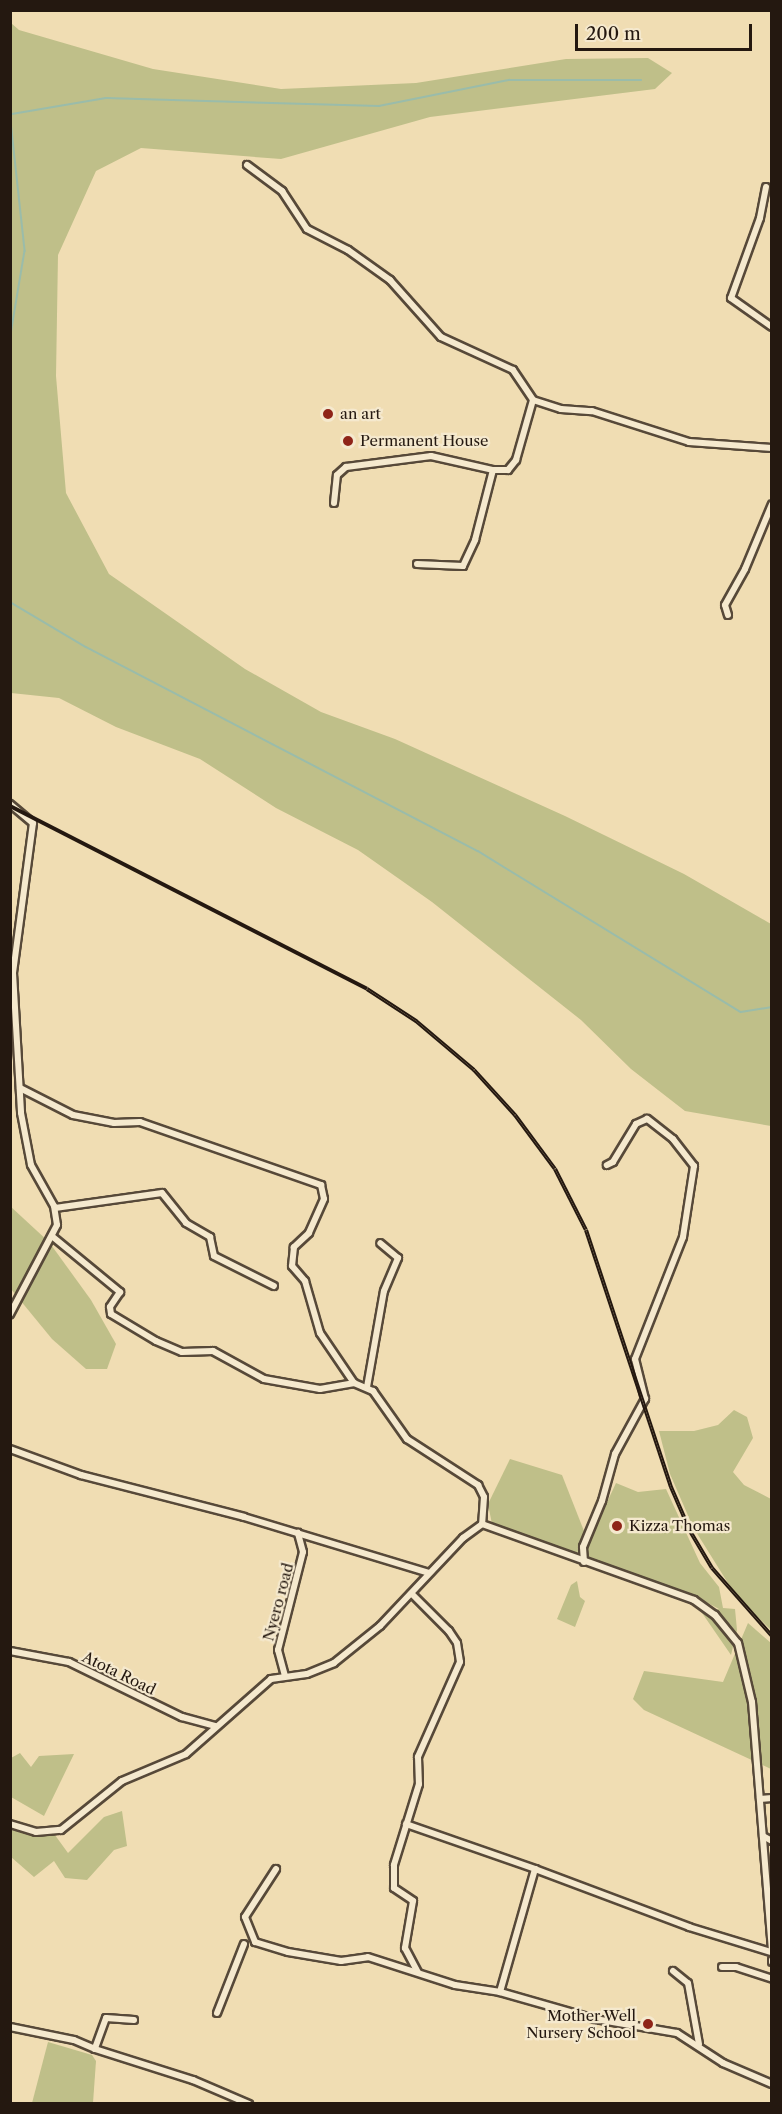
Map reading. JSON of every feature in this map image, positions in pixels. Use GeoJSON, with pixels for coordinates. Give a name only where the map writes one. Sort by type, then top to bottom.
{"type":"FeatureCollection","features":[{"type":"Feature","properties":{"kind":"street"},"geometry":{"type":"LineString","coordinates":[[247,165],[282,191],[307,229],[348,250],[390,280],[441,337],[513,370],[532,400],[561,409],[592,411],[689,442],[771,448]]}},
{"type":"Feature","properties":{"kind":"street"},"geometry":{"type":"LineString","coordinates":[[766,187],[760,218],[731,298],[771,327]]}},
{"type":"Feature","properties":{"kind":"street"},"geometry":{"type":"LineString","coordinates":[[334,503],[337,475],[346,467],[431,456],[493,470],[512,466],[532,400]]}},
{"type":"Feature","properties":{"kind":"street"},"geometry":{"type":"LineString","coordinates":[[417,564],[463,566],[475,540],[493,470]]}},
{"type":"Feature","properties":{"kind":"street"},"geometry":{"type":"LineString","coordinates":[[728,615],[725,605],[745,569],[771,504]]}},
{"type":"Feature","properties":{"kind":"street"},"geometry":{"type":"LineString","coordinates":[[10,804],[33,823],[13,973],[22,1123],[31,1164],[55,1208],[57,1225],[53,1238],[10,1314]]}},
{"type":"Feature","properties":{"kind":"street"},"geometry":{"type":"LineString","coordinates":[[20,1088],[73,1115],[114,1124],[140,1122],[321,1185],[324,1199],[309,1233],[294,1248],[292,1268],[304,1281],[320,1333],[354,1383]]}},
{"type":"Feature","properties":{"kind":"street"},"geometry":{"type":"LineString","coordinates":[[584,1563],[583,1547],[602,1502],[615,1455],[645,1399],[635,1359],[683,1237],[694,1166],[673,1139],[647,1119],[636,1124],[616,1158],[607,1165]]}},
{"type":"Feature","properties":{"kind":"street"},"geometry":{"type":"LineString","coordinates":[[55,1208],[162,1193],[186,1223],[210,1237],[214,1256],[273,1286]]}},
{"type":"Feature","properties":{"kind":"street"},"geometry":{"type":"LineString","coordinates":[[10,1824],[36,1832],[61,1830],[122,1781],[186,1754],[259,1688],[285,1676],[334,1663],[412,1594],[429,1573],[482,1524],[484,1497],[478,1485],[407,1439],[384,1401],[367,1387],[354,1383],[320,1389],[264,1378],[213,1351],[182,1352],[156,1341],[111,1314],[111,1306],[120,1292],[53,1238]]}},
{"type":"Feature","properties":{"kind":"street"},"geometry":{"type":"LineString","coordinates":[[367,1387],[384,1291],[398,1259],[380,1243]]}},
{"type":"Feature","properties":{"kind":"street"},"geometry":{"type":"LineString","coordinates":[[10,1449],[81,1475],[298,1533],[429,1573]]}},
{"type":"Feature","properties":{"kind":"street"},"geometry":{"type":"LineString","coordinates":[[406,1824],[535,1869],[689,1927],[771,1952],[748,1676],[735,1639],[715,1615],[694,1600],[584,1563],[482,1524]]}},
{"type":"Feature","properties":{"kind":"street","name":"Nyero road"},"geometry":{"type":"LineString","coordinates":[[285,1676],[278,1650],[303,1552],[298,1533]]}},
{"type":"Feature","properties":{"kind":"street"},"geometry":{"type":"LineString","coordinates":[[412,1594],[453,1637],[460,1668],[418,1757],[420,1778],[396,1852],[393,1886],[413,1901],[405,1948],[421,1975]]}},
{"type":"Feature","properties":{"kind":"street","name":"Atota Road"},"geometry":{"type":"LineString","coordinates":[[10,1651],[69,1662],[182,1718],[215,1726]]}},
{"type":"Feature","properties":{"kind":"street"},"geometry":{"type":"LineString","coordinates":[[760,1799],[771,1798]]}},
{"type":"Feature","properties":{"kind":"street"},"geometry":{"type":"LineString","coordinates":[[763,1836],[771,1841]]}},
{"type":"Feature","properties":{"kind":"street"},"geometry":{"type":"LineString","coordinates":[[276,1869],[245,1917],[252,1940],[288,1952],[333,1960],[368,1957],[421,1975],[500,1992],[578,2015],[677,2033],[699,2044],[723,2063],[771,2084]]}},
{"type":"Feature","properties":{"kind":"street"},"geometry":{"type":"LineString","coordinates":[[500,1992],[535,1869]]}},
{"type":"Feature","properties":{"kind":"street"},"geometry":{"type":"LineString","coordinates":[[217,2013],[244,1944]]}},
{"type":"Feature","properties":{"kind":"street"},"geometry":{"type":"LineString","coordinates":[[723,1967],[736,1967],[771,1978]]}},
{"type":"Feature","properties":{"kind":"street"},"geometry":{"type":"LineString","coordinates":[[673,1971],[688,1983],[699,2044]]}},
{"type":"Feature","properties":{"kind":"street"},"geometry":{"type":"LineString","coordinates":[[95,2049],[107,2018],[134,2020]]}},
{"type":"Feature","properties":{"kind":"street"},"geometry":{"type":"LineString","coordinates":[[10,2027],[74,2040],[95,2049],[193,2080],[249,2103]]}},
{"type":"Feature","properties":{"kind":"green space"},"geometry":{"type":"Polygon","coordinates":[[[11,23],[19,30],[153,69],[281,89],[416,83],[566,59],[648,58],[672,73],[655,89],[430,117],[281,159],[141,148],[96,171],[58,255],[56,376],[66,493],[109,574],[245,669],[321,712],[395,739],[565,816],[684,874],[771,924],[771,1126],[685,1111],[631,1069],[581,1020],[432,902],[358,850],[276,808],[200,759],[116,727],[59,698],[11,693],[11,23]]]}},
{"type":"Feature","properties":{"kind":"green space"},"geometry":{"type":"Polygon","coordinates":[[[10,1206],[49,1242],[91,1300],[116,1344],[107,1369],[86,1369],[52,1339],[11,1289],[10,1206]]]}},
{"type":"Feature","properties":{"kind":"green space"},"geometry":{"type":"Polygon","coordinates":[[[734,1410],[747,1417],[753,1438],[733,1472],[744,1485],[771,1499],[771,1630],[736,1596],[693,1527],[670,1474],[659,1431],[694,1431],[718,1425],[734,1410]]]}},
{"type":"Feature","properties":{"kind":"green space"},"geometry":{"type":"Polygon","coordinates":[[[510,1459],[562,1475],[584,1531],[577,1554],[492,1524],[488,1504],[510,1459]]]}},
{"type":"Feature","properties":{"kind":"green space"},"geometry":{"type":"Polygon","coordinates":[[[616,1483],[638,1492],[666,1489],[700,1563],[719,1587],[723,1608],[735,1609],[737,1630],[731,1655],[700,1610],[719,1609],[691,1594],[587,1564],[586,1547],[616,1483]]]}},
{"type":"Feature","properties":{"kind":"green space"},"geometry":{"type":"Polygon","coordinates":[[[577,1581],[580,1597],[585,1601],[575,1627],[557,1619],[571,1585],[577,1581]]]}},
{"type":"Feature","properties":{"kind":"green space"},"geometry":{"type":"Polygon","coordinates":[[[748,1623],[771,1643],[771,1769],[644,1710],[633,1699],[644,1671],[723,1682],[748,1623]]]}},
{"type":"Feature","properties":{"kind":"green space"},"geometry":{"type":"Polygon","coordinates":[[[20,1753],[31,1767],[39,1756],[74,1754],[44,1816],[11,1797],[11,1758],[20,1753]]]}},
{"type":"Feature","properties":{"kind":"green space"},"geometry":{"type":"Polygon","coordinates":[[[122,1811],[127,1846],[114,1850],[87,1880],[65,1878],[54,1861],[34,1877],[11,1857],[10,1820],[52,1831],[68,1853],[104,1817],[122,1811]]]}},
{"type":"Feature","properties":{"kind":"green space"},"geometry":{"type":"Polygon","coordinates":[[[48,2042],[92,2055],[96,2061],[93,2103],[32,2103],[48,2042]]]}},
{"type":"Feature","properties":{"kind":"waterway"},"geometry":{"type":"LineString","coordinates":[[12,114],[106,98],[379,106],[509,80],[641,80]]}},
{"type":"Feature","properties":{"kind":"waterway"},"geometry":{"type":"LineString","coordinates":[[10,112],[25,251],[10,341]]}},
{"type":"Feature","properties":{"kind":"waterway"},"geometry":{"type":"LineString","coordinates":[[10,602],[86,647],[478,851],[741,1012],[772,1007]]}},
{"type":"Feature","properties":{"kind":"railway"},"geometry":{"type":"LineString","coordinates":[[10,806],[367,989],[416,1021],[474,1070],[515,1115],[555,1169],[586,1230],[671,1487],[690,1531],[712,1568],[772,1636]]}},
{"type":"Feature","properties":{"kind":"place","name":"an art"},"geometry":{"type":"Point","coordinates":[328,414]}},
{"type":"Feature","properties":{"kind":"place","name":"Permanent House"},"geometry":{"type":"Point","coordinates":[348,441]}},
{"type":"Feature","properties":{"kind":"place","name":"Kizza Thomas"},"geometry":{"type":"Point","coordinates":[617,1526]}},
{"type":"Feature","properties":{"kind":"place","name":"Mother Well Nursery School"},"geometry":{"type":"Point","coordinates":[648,2024]}}]}
